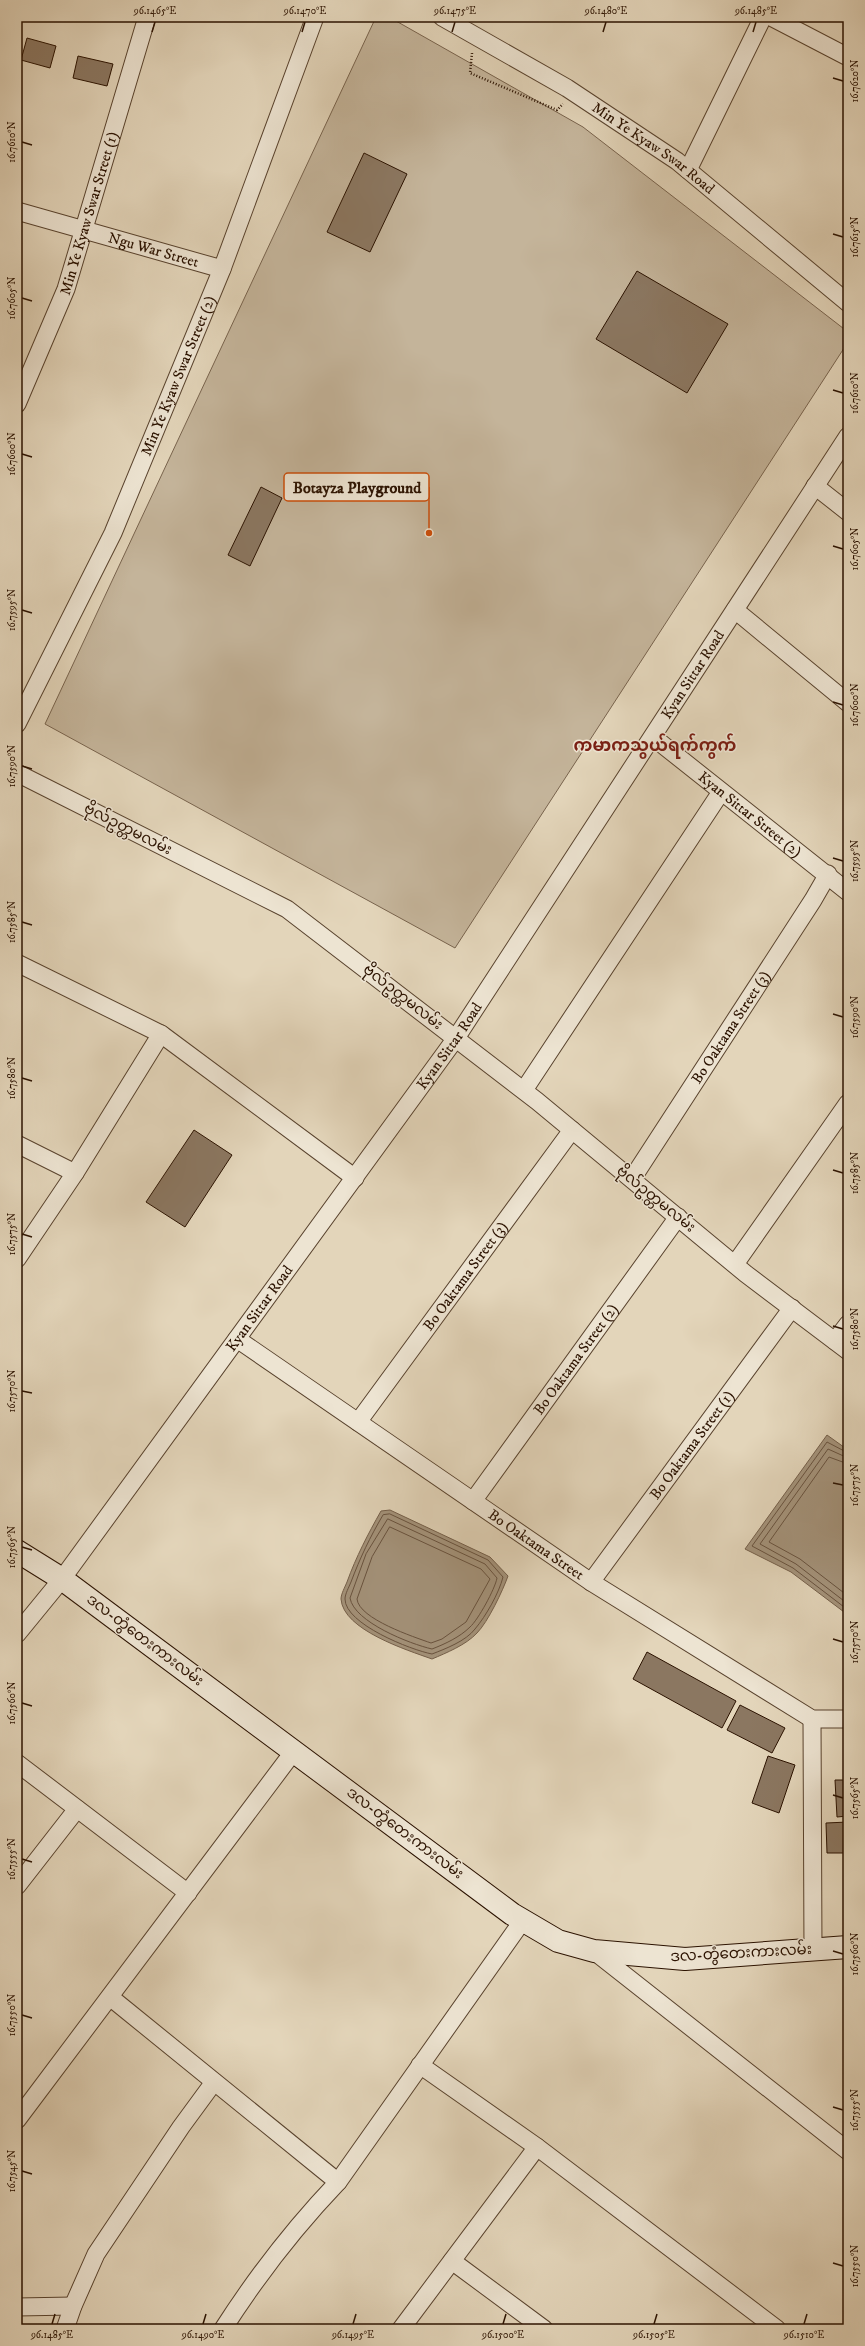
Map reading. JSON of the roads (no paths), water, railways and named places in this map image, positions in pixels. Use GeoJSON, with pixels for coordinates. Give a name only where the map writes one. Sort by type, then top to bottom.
{"type":"FeatureCollection","features":[{"type":"Feature","properties":{"kind":"main road","name":"ဒလ-တွံတေးကားလမ်း"},"geometry":{"type":"LineString","coordinates":[[17,1551],[62,1579],[523,1920],[558,1941],[594,1952],[684,1959],[848,1947]]}},
{"type":"Feature","properties":{"kind":"street","name":"Min Ye Kyaw Swar Street (1)"},"geometry":{"type":"LineString","coordinates":[[17,404],[66,289],[147,17]]}},
{"type":"Feature","properties":{"kind":"street","name":"Min Ye Kyaw Swar Street (2)"},"geometry":{"type":"LineString","coordinates":[[17,724],[113,532],[222,269],[315,17]]}},
{"type":"Feature","properties":{"kind":"street","name":"Min Ye Kyaw Swar Road"},"geometry":{"type":"LineString","coordinates":[[442,17],[575,93],[688,170],[848,303]]}},
{"type":"Feature","properties":{"kind":"street"},"geometry":{"type":"LineString","coordinates":[[688,170],[763,17]]}},
{"type":"Feature","properties":{"kind":"street"},"geometry":{"type":"LineString","coordinates":[[771,17],[848,57]]}},
{"type":"Feature","properties":{"kind":"street","name":"Ngu War Street"},"geometry":{"type":"LineString","coordinates":[[17,211],[222,269]]}},
{"type":"Feature","properties":{"kind":"street","name":"Kyan Sittar Road"},"geometry":{"type":"LineString","coordinates":[[17,1634],[62,1579],[456,1038],[848,436]]}},
{"type":"Feature","properties":{"kind":"street"},"geometry":{"type":"LineString","coordinates":[[816,486],[848,512]]}},
{"type":"Feature","properties":{"kind":"street"},"geometry":{"type":"LineString","coordinates":[[735,610],[848,703]]}},
{"type":"Feature","properties":{"kind":"street","name":"Kyan Sittar Street (2)"},"geometry":{"type":"LineString","coordinates":[[652,736],[828,874],[848,892]]}},
{"type":"Feature","properties":{"kind":"street","name":"ဗိုလ်ဥတ္တမလမ်း"},"geometry":{"type":"LineString","coordinates":[[17,773],[287,910],[524,1090],[735,1264],[842,1346]]}},
{"type":"Feature","properties":{"kind":"street"},"geometry":{"type":"LineString","coordinates":[[524,1090],[722,792]]}},
{"type":"Feature","properties":{"kind":"street","name":"Bo Oaktama Street (3)"},"geometry":{"type":"LineString","coordinates":[[632,1179],[809,906],[828,874]]}},
{"type":"Feature","properties":{"kind":"street"},"geometry":{"type":"LineString","coordinates":[[17,963],[161,1034],[355,1178]]}},
{"type":"Feature","properties":{"kind":"street"},"geometry":{"type":"LineString","coordinates":[[17,1260],[75,1173],[161,1034]]}},
{"type":"Feature","properties":{"kind":"street"},"geometry":{"type":"LineString","coordinates":[[735,1264],[848,1103]]}},
{"type":"Feature","properties":{"kind":"street","name":"Bo Oaktama Street (3)"},"geometry":{"type":"LineString","coordinates":[[358,1422],[572,1130]]}},
{"type":"Feature","properties":{"kind":"street"},"geometry":{"type":"LineString","coordinates":[[17,1144],[75,1173]]}},
{"type":"Feature","properties":{"kind":"street","name":"Bo Oaktama Street (2)"},"geometry":{"type":"LineString","coordinates":[[473,1501],[678,1217]]}},
{"type":"Feature","properties":{"kind":"street","name":"Bo Oaktama Street (1)"},"geometry":{"type":"LineString","coordinates":[[591,1582],[792,1308]]}},
{"type":"Feature","properties":{"kind":"street"},"geometry":{"type":"LineString","coordinates":[[842,1346],[848,1324]]}},
{"type":"Feature","properties":{"kind":"street","name":"Bo Oaktama Street"},"geometry":{"type":"LineString","coordinates":[[237,1339],[591,1582],[812,1719]]}},
{"type":"Feature","properties":{"kind":"street"},"geometry":{"type":"LineString","coordinates":[[813,1950],[812,1719],[848,1719]]}},
{"type":"Feature","properties":{"kind":"street"},"geometry":{"type":"LineString","coordinates":[[17,2120],[294,1751]]}},
{"type":"Feature","properties":{"kind":"street"},"geometry":{"type":"LineString","coordinates":[[17,1763],[188,1893]]}},
{"type":"Feature","properties":{"kind":"street"},"geometry":{"type":"LineString","coordinates":[[17,1886],[77,1809]]}},
{"type":"Feature","properties":{"kind":"street"},"geometry":{"type":"LineString","coordinates":[[222,2329],[247,2292],[301,2221],[338,2182],[523,1920]]}},
{"type":"Feature","properties":{"kind":"street"},"geometry":{"type":"LineString","coordinates":[[594,1952],[848,2151]]}},
{"type":"Feature","properties":{"kind":"street"},"geometry":{"type":"LineString","coordinates":[[110,1997],[338,2182]]}},
{"type":"Feature","properties":{"kind":"street"},"geometry":{"type":"LineString","coordinates":[[420,2065],[538,2147],[777,2329]]}},
{"type":"Feature","properties":{"kind":"street"},"geometry":{"type":"LineString","coordinates":[[65,2329],[73,2306],[96,2254],[181,2127],[214,2082]]}},
{"type":"Feature","properties":{"kind":"street"},"geometry":{"type":"LineString","coordinates":[[401,2329],[538,2147]]}},
{"type":"Feature","properties":{"kind":"street"},"geometry":{"type":"LineString","coordinates":[[452,2261],[544,2329]]}},
{"type":"Feature","properties":{"kind":"street"},"geometry":{"type":"LineString","coordinates":[[17,2307],[73,2306]]}},
{"type":"Feature","properties":{"kind":"water"},"geometry":{"type":"Polygon","coordinates":[[[827,1435],[848,1450],[848,1615],[791,1572],[745,1549],[827,1435]]]}},
{"type":"Feature","properties":{"kind":"water"},"geometry":{"type":"Polygon","coordinates":[[[390,1510],[490,1557],[508,1576],[490,1614],[477,1633],[462,1645],[432,1659],[378,1637],[364,1629],[344,1610],[341,1599],[342,1593],[362,1546],[381,1511],[390,1510]]]}},
{"type":"Feature","properties":{"kind":"place","name":"Botayza Playground"},"geometry":{"type":"Point","coordinates":[429,533]}},
{"type":"Feature","properties":{"kind":"district","name":"ကမာကသွယ်ရက်ကွက်"},"geometry":{"type":"Point","coordinates":[655,746]}}]}
